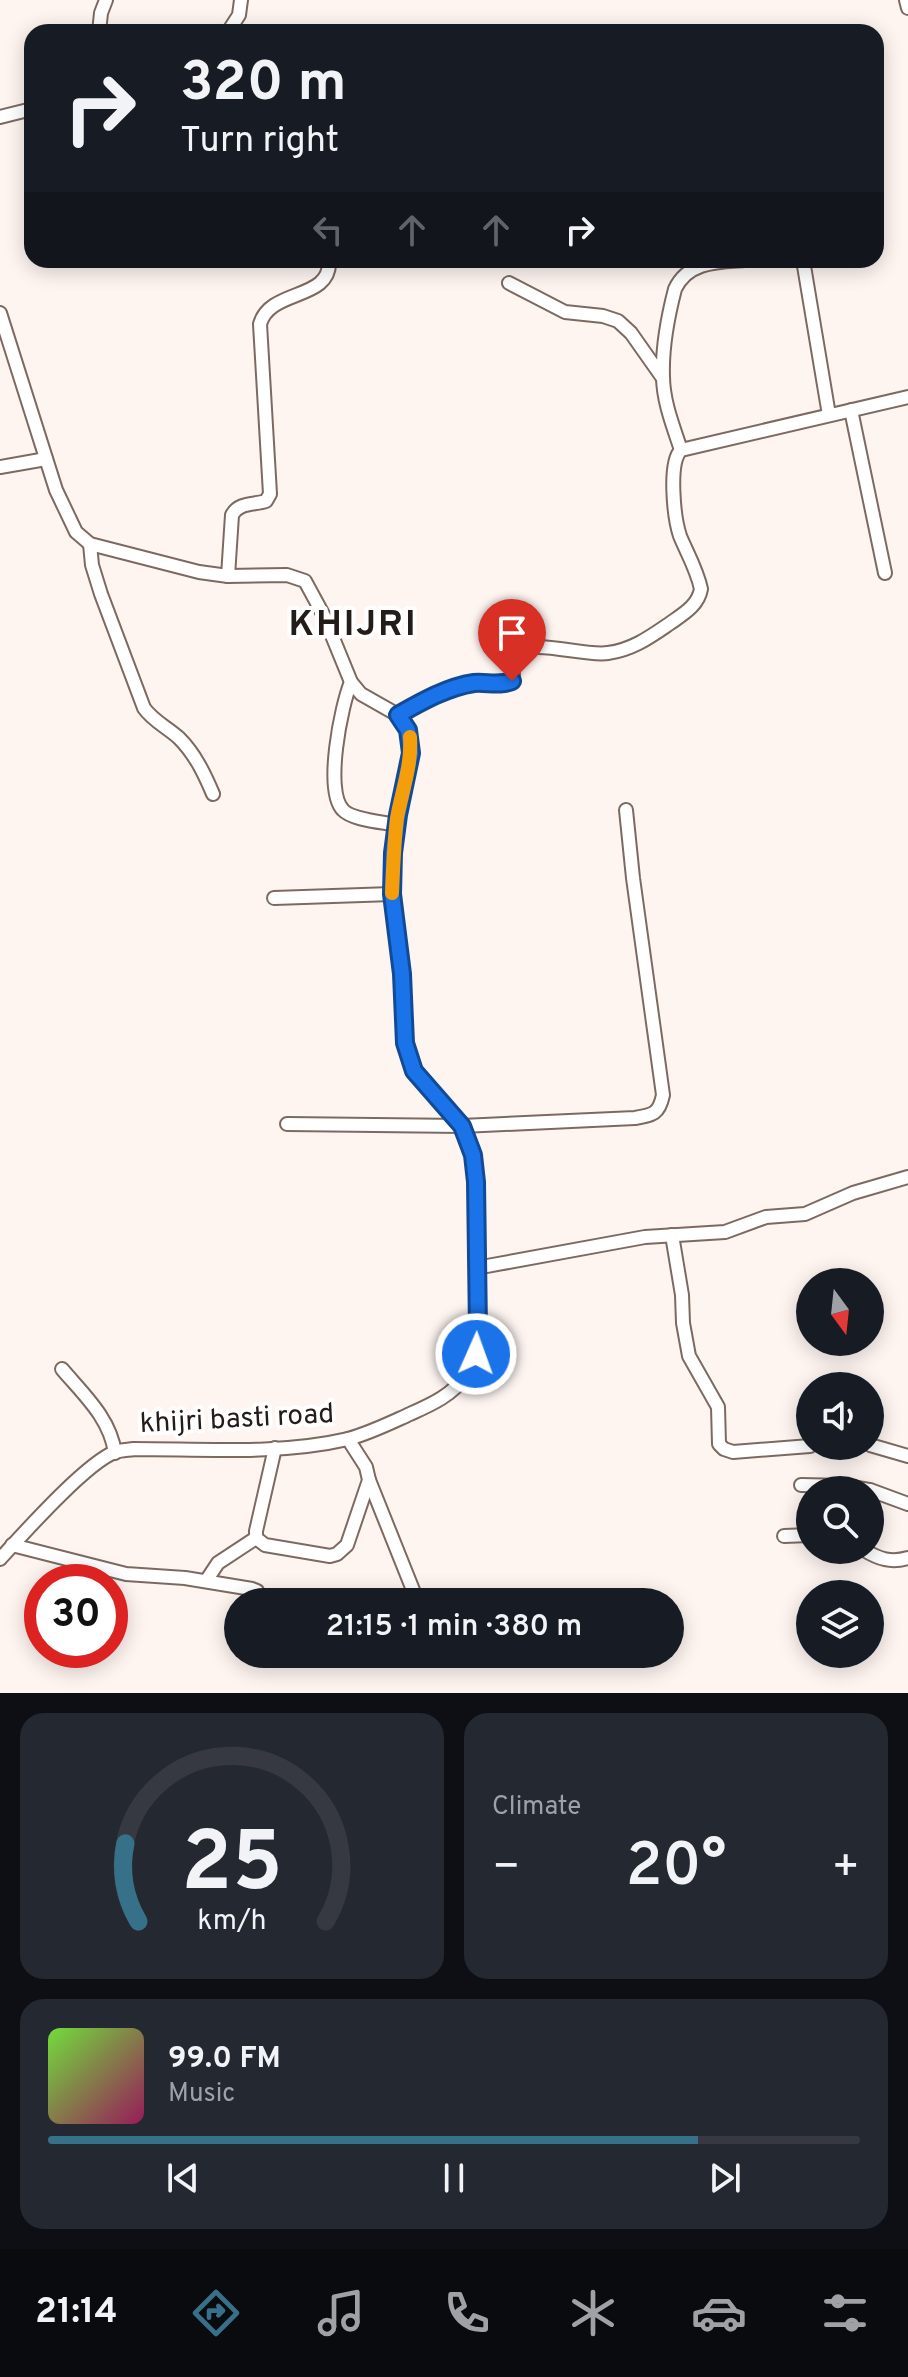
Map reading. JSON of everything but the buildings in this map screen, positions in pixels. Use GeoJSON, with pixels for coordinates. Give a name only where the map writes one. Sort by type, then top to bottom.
{"type":"FeatureCollection","features":[{"type":"Feature","properties":{"kind":"street"},"geometry":{"type":"LineString","coordinates":[[100,24],[106,0]]}},
{"type":"Feature","properties":{"kind":"street"},"geometry":{"type":"LineString","coordinates":[[233,24],[239,15],[241,0]]}},
{"type":"Feature","properties":{"kind":"street"},"geometry":{"type":"LineString","coordinates":[[906,0],[908,8]]}},
{"type":"Feature","properties":{"kind":"street"},"geometry":{"type":"LineString","coordinates":[[0,117],[24,111]]}},
{"type":"Feature","properties":{"kind":"street"},"geometry":{"type":"LineString","coordinates":[[228,576],[232,515],[241,506],[266,501],[270,494],[262,316],[276,303],[320,284],[328,275],[328,268]]}},
{"type":"Feature","properties":{"kind":"street"},"geometry":{"type":"LineString","coordinates":[[681,450],[668,410],[663,377],[672,301],[679,280],[694,268]]}},
{"type":"Feature","properties":{"kind":"street"},"geometry":{"type":"LineString","coordinates":[[804,268],[829,415]]}},
{"type":"Feature","properties":{"kind":"street"},"geometry":{"type":"LineString","coordinates":[[509,283],[565,312],[603,316],[618,321],[631,333],[663,377]]}},
{"type":"Feature","properties":{"kind":"street"},"geometry":{"type":"LineString","coordinates":[[0,313],[56,490],[76,532],[90,544],[199,572],[228,576],[295,575],[310,587],[351,682],[361,694],[398,715],[419,703],[461,687],[510,682],[513,676],[511,659],[516,651],[539,647],[611,653],[640,644],[695,604],[701,589],[678,527],[674,466],[681,450],[908,397]]}},
{"type":"Feature","properties":{"kind":"street"},"geometry":{"type":"LineString","coordinates":[[851,410],[885,573]]}},
{"type":"Feature","properties":{"kind":"street"},"geometry":{"type":"LineString","coordinates":[[0,467],[46,459]]}},
{"type":"Feature","properties":{"kind":"street"},"geometry":{"type":"LineString","coordinates":[[90,544],[92,565],[101,594],[144,708],[179,738],[195,757],[213,794]]}},
{"type":"Feature","properties":{"kind":"street"},"geometry":{"type":"LineString","coordinates":[[351,682],[341,715],[336,798],[342,810],[351,816],[397,825]]}},
{"type":"Feature","properties":{"kind":"street","name":"khijri basti road"},"geometry":{"type":"LineString","coordinates":[[0,1559],[97,1463],[115,1453],[134,1449],[275,1448],[348,1439],[434,1404],[464,1378],[476,1354],[476,1182],[473,1155],[462,1126],[410,1063],[405,1043],[402,974],[392,894],[393,853],[411,753],[408,730],[398,715]]}},
{"type":"Feature","properties":{"kind":"street"},"geometry":{"type":"LineString","coordinates":[[287,1124],[462,1126],[635,1118],[651,1115],[660,1107],[663,1095],[626,810]]}},
{"type":"Feature","properties":{"kind":"street"},"geometry":{"type":"LineString","coordinates":[[274,898],[392,894]]}},
{"type":"Feature","properties":{"kind":"street"},"geometry":{"type":"LineString","coordinates":[[476,1268],[645,1237],[725,1232],[766,1217],[805,1214],[853,1193],[908,1177]]}},
{"type":"Feature","properties":{"kind":"street"},"geometry":{"type":"LineString","coordinates":[[672,1235],[689,1356],[718,1407],[719,1444],[733,1452],[796,1447]]}},
{"type":"Feature","properties":{"kind":"street"},"geometry":{"type":"LineString","coordinates":[[62,1369],[106,1422],[115,1453]]}},
{"type":"Feature","properties":{"kind":"street"},"geometry":{"type":"LineString","coordinates":[[348,1439],[366,1467],[412,1588]]}},
{"type":"Feature","properties":{"kind":"street"},"geometry":{"type":"LineString","coordinates":[[256,1538],[275,1448]]}},
{"type":"Feature","properties":{"kind":"street"},"geometry":{"type":"LineString","coordinates":[[884,1449],[908,1456]]}},
{"type":"Feature","properties":{"kind":"street"},"geometry":{"type":"LineString","coordinates":[[256,1538],[265,1545],[330,1556],[337,1554],[347,1545],[369,1480]]}},
{"type":"Feature","properties":{"kind":"street"},"geometry":{"type":"LineString","coordinates":[[884,1495],[908,1504]]}},
{"type":"Feature","properties":{"kind":"street"},"geometry":{"type":"LineString","coordinates":[[784,1536],[796,1536]]}},
{"type":"Feature","properties":{"kind":"street"},"geometry":{"type":"LineString","coordinates":[[206,1581],[218,1563],[256,1538]]}},
{"type":"Feature","properties":{"kind":"street"},"geometry":{"type":"LineString","coordinates":[[12,1545],[126,1574],[246,1588]]}},
{"type":"Feature","properties":{"kind":"street"},"geometry":{"type":"LineString","coordinates":[[884,1559],[908,1558]]}},
{"type":"Feature","properties":{"kind":"slow traffic"},"geometry":{"type":"LineString","coordinates":[[392,893],[393,853],[411,753],[410,737]]}},
{"type":"Feature","properties":{"kind":"district","name":"KHIJRI"},"geometry":{"type":"Point","coordinates":[353,626]}},
{"type":"Feature","properties":{"kind":"route"},"geometry":{"type":"LineString","coordinates":[[476,1354],[476,1182],[473,1155],[462,1126],[414,1071],[405,1043],[402,974],[392,894],[398,815],[411,753],[408,730],[398,715],[419,703],[461,687],[512,681]]}}]}
